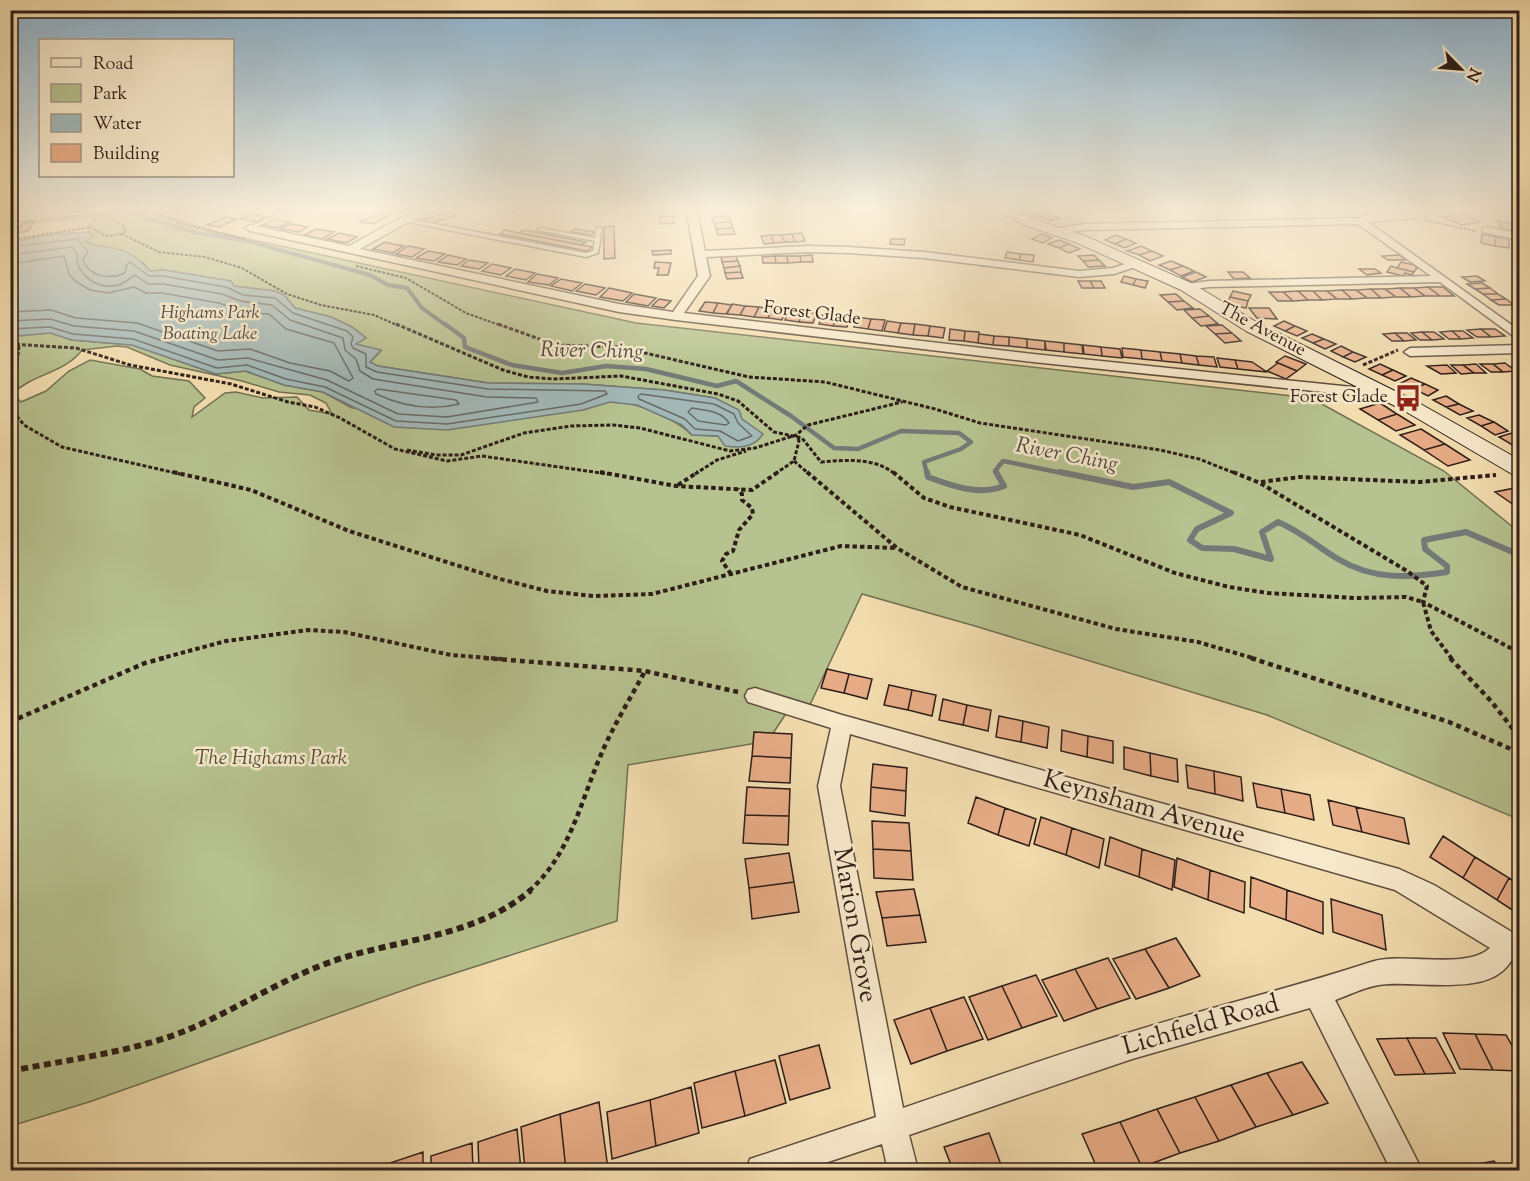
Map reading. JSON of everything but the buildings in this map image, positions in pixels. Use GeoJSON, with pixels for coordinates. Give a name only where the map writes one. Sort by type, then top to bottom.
{"type":"FeatureCollection","features":[{"type":"Feature","properties":{"kind":"street","name":"Forest Glade"},"geometry":{"type":"LineString","coordinates":[[411,262],[619,308],[676,316],[1033,358],[1328,389],[1363,392],[1375,388]]}},
{"type":"Feature","properties":{"kind":"street"},"geometry":{"type":"LineString","coordinates":[[676,316],[704,276],[702,262]]}},
{"type":"Feature","properties":{"kind":"street"},"geometry":{"type":"LineString","coordinates":[[982,262],[1079,274],[1114,271],[1137,263]]}},
{"type":"Feature","properties":{"kind":"street"},"geometry":{"type":"LineString","coordinates":[[1419,262],[1520,337]]}},
{"type":"Feature","properties":{"kind":"street","name":"The Avenue"},"geometry":{"type":"LineString","coordinates":[[1137,263],[1187,287],[1252,327],[1410,405],[1511,472]]}},
{"type":"Feature","properties":{"kind":"street"},"geometry":{"type":"LineString","coordinates":[[1187,287],[1209,284],[1443,279]]}},
{"type":"Feature","properties":{"kind":"street"},"geometry":{"type":"LineString","coordinates":[[1410,352],[1520,349]]}},
{"type":"Feature","properties":{"kind":"street","name":"Keynsham Avenue"},"geometry":{"type":"LineString","coordinates":[[754,696],[1398,880],[1425,893],[1513,948]]}},
{"type":"Feature","properties":{"kind":"street","name":"Marion Grove"},"geometry":{"type":"LineString","coordinates":[[842,723],[829,786],[892,1127],[903,1170]]}},
{"type":"Feature","properties":{"kind":"street","name":"Lichfield Road"},"geometry":{"type":"LineString","coordinates":[[761,1170],[1132,1045],[1317,993],[1379,972],[1439,973],[1488,967],[1513,948]]}},
{"type":"Feature","properties":{"kind":"street"},"geometry":{"type":"LineString","coordinates":[[1317,993],[1407,1170]]}},
{"type":"Feature","properties":{"kind":"path"},"geometry":{"type":"LineString","coordinates":[[224,262],[243,268],[287,294],[321,305],[374,315],[502,370],[528,377],[553,380],[621,376],[718,394],[738,400],[774,432],[797,434],[822,462],[856,459],[889,469],[924,498],[950,507],[1080,536],[1175,573],[1229,587],[1268,593],[1355,598],[1406,597],[1423,602],[1520,654]]}},
{"type":"Feature","properties":{"kind":"path"},"geometry":{"type":"LineString","coordinates":[[352,264],[406,278],[466,313],[556,345],[619,347],[749,377],[825,382],[980,423],[1160,450],[1224,466],[1260,483],[1427,586],[1423,602],[1431,632],[1446,653],[1491,701],[1520,738]]}},
{"type":"Feature","properties":{"kind":"path"},"geometry":{"type":"LineString","coordinates":[[10,344],[76,348],[130,365],[231,384],[288,402],[315,407],[340,418],[395,449],[447,461],[482,456],[564,466],[676,486],[752,490],[794,461],[799,441],[797,434]]}},
{"type":"Feature","properties":{"kind":"path"},"geometry":{"type":"LineString","coordinates":[[19,346],[12,410],[24,425],[63,447],[251,490],[349,531],[500,579],[547,591],[593,596],[652,594],[841,546],[897,548]]}},
{"type":"Feature","properties":{"kind":"path"},"geometry":{"type":"LineString","coordinates":[[1344,373],[1400,349],[1410,352]]}},
{"type":"Feature","properties":{"kind":"path"},"geometry":{"type":"LineString","coordinates":[[676,486],[717,460],[797,434],[808,425],[902,402]]}},
{"type":"Feature","properties":{"kind":"path"},"geometry":{"type":"LineString","coordinates":[[395,449],[436,455],[461,455],[524,432],[571,426],[613,425],[640,428],[730,451],[755,448]]}},
{"type":"Feature","properties":{"kind":"path"},"geometry":{"type":"LineString","coordinates":[[794,461],[897,548],[962,587],[1116,629],[1198,642],[1449,722],[1520,753]]}},
{"type":"Feature","properties":{"kind":"path"},"geometry":{"type":"LineString","coordinates":[[1260,483],[1300,477],[1419,482],[1511,472]]}},
{"type":"Feature","properties":{"kind":"path"},"geometry":{"type":"LineString","coordinates":[[731,574],[722,561],[726,554],[733,551],[737,532],[753,514],[752,508],[742,500],[742,494],[738,489]]}},
{"type":"Feature","properties":{"kind":"path"},"geometry":{"type":"LineString","coordinates":[[10,722],[145,663],[226,641],[308,630],[344,632],[451,655],[645,671],[754,696]]}},
{"type":"Feature","properties":{"kind":"path"},"geometry":{"type":"LineString","coordinates":[[10,1071],[134,1046],[190,1029],[297,975],[348,956],[467,927],[517,902],[542,880],[571,834],[600,756],[645,671]]}},
{"type":"Feature","properties":{"kind":"green space","name":"The Highams Park"},"geometry":{"type":"Polygon","coordinates":[[[142,262],[355,262],[636,323],[1311,398],[1444,471],[1519,532],[1519,822],[1516,818],[1267,715],[862,594],[808,709],[793,703],[768,741],[628,765],[617,921],[418,985],[92,1101],[11,1126],[11,334],[17,336],[50,333],[72,340],[132,345],[216,374],[245,371],[284,385],[323,392],[352,408],[583,410],[604,403],[620,402],[642,407],[665,417],[692,435],[718,436],[742,419],[715,398],[664,390],[583,384],[488,383],[378,366],[369,363],[381,351],[355,344],[366,338],[352,327],[331,317],[295,308],[284,295],[275,291],[234,286],[230,281],[164,270],[150,271],[142,262]],[[127,347],[82,350],[67,364],[13,393],[21,402],[46,391],[69,371],[90,360],[140,369],[152,376],[189,381],[205,398],[194,407],[192,417],[225,393],[236,392],[263,398],[297,397],[309,410],[332,414],[326,403],[310,395],[279,392],[170,365],[127,347]]]}},
{"type":"Feature","properties":{"kind":"water","name":"Highams Park Boating Lake"},"geometry":{"type":"Polygon","coordinates":[[[11,262],[141,262],[150,271],[164,270],[231,281],[234,286],[275,291],[284,295],[295,308],[331,317],[352,327],[366,338],[356,344],[381,350],[370,362],[378,366],[488,383],[583,384],[664,390],[715,398],[739,410],[742,419],[763,434],[755,442],[746,446],[725,446],[718,436],[692,435],[682,425],[637,405],[610,402],[583,410],[447,430],[394,427],[323,392],[284,385],[246,371],[216,374],[132,345],[72,340],[50,333],[17,336],[11,334],[11,262]]]}},
{"type":"Feature","properties":{"kind":"waterway","name":"River Ching"},"geometry":{"type":"LineString","coordinates":[[323,262],[370,275],[388,285],[407,288],[422,308],[447,326]]}},
{"type":"Feature","properties":{"kind":"waterway","name":"River Ching"},"geometry":{"type":"LineString","coordinates":[[445,324],[464,338],[465,347],[512,365],[562,373],[606,366],[646,369],[717,386],[736,381],[791,416],[834,448],[858,449],[901,431],[959,433],[971,442],[961,449],[924,462],[927,474]]}},
{"type":"Feature","properties":{"kind":"waterway","name":"River Ching"},"geometry":{"type":"LineString","coordinates":[[997,474],[995,471],[1003,461],[1067,474]]}},
{"type":"Feature","properties":{"kind":"waterway","name":"River Ching"},"geometry":{"type":"LineString","coordinates":[[927,472],[928,477],[946,484],[975,490],[1004,486],[996,472]]}},
{"type":"Feature","properties":{"kind":"waterway","name":"River Ching"},"geometry":{"type":"LineString","coordinates":[[1060,472],[1133,487],[1169,482],[1231,513],[1197,529],[1190,540],[1202,548],[1234,549],[1271,559],[1262,532],[1278,522],[1351,566],[1391,576],[1447,572],[1447,566],[1425,549],[1424,540],[1466,532],[1515,553],[1520,552]]}},
{"type":"Feature","properties":{"kind":"place","name":"Forest Glade"},"geometry":{"type":"Point","coordinates":[1408,398]}}]}
